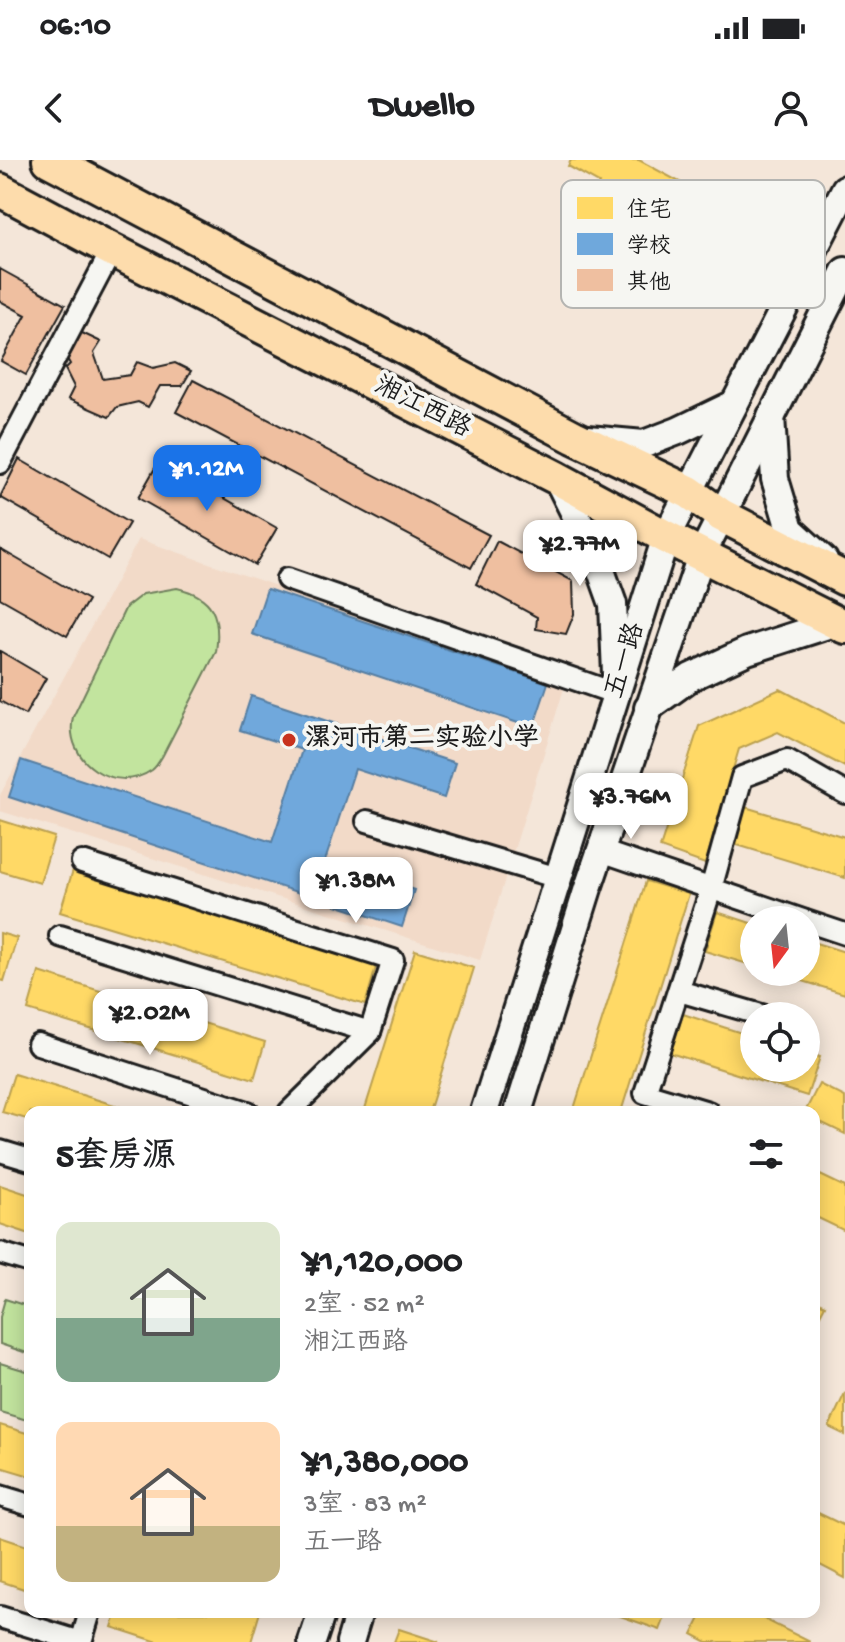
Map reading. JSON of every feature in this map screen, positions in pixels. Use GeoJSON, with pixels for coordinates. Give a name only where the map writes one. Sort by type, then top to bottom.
{"type":"FeatureCollection","features":[{"type":"Feature","properties":{"kind":"main road","name":"湘江西路"},"geometry":{"type":"LineString","coordinates":[[49,160],[574,437],[689,492],[721,515],[843,578]]}},
{"type":"Feature","properties":{"kind":"main road","name":"湘江西路"},"geometry":{"type":"LineString","coordinates":[[0,190],[557,478],[701,556],[841,624]]}},
{"type":"Feature","properties":{"kind":"street","name":"五一路"},"geometry":{"type":"LineString","coordinates":[[825,227],[845,189]]}},
{"type":"Feature","properties":{"kind":"street"},"geometry":{"type":"LineString","coordinates":[[0,463],[112,250]]}},
{"type":"Feature","properties":{"kind":"street","name":"五一路"},"geometry":{"type":"LineString","coordinates":[[520,1106],[648,708],[701,556],[845,271]]}},
{"type":"Feature","properties":{"kind":"street","name":"五一路"},"geometry":{"type":"LineString","coordinates":[[486,1106],[666,537],[783,308]]}},
{"type":"Feature","properties":{"kind":"street"},"geometry":{"type":"LineString","coordinates":[[574,437],[644,444],[732,405]]}},
{"type":"Feature","properties":{"kind":"street"},"geometry":{"type":"LineString","coordinates":[[771,416],[775,479],[790,529],[843,578]]}},
{"type":"Feature","properties":{"kind":"street"},"geometry":{"type":"LineString","coordinates":[[287,579],[617,694],[613,604],[595,554],[557,478]]}},
{"type":"Feature","properties":{"kind":"street"},"geometry":{"type":"LineString","coordinates":[[648,708],[691,677],[747,651],[841,624]]}},
{"type":"Feature","properties":{"kind":"street"},"geometry":{"type":"LineString","coordinates":[[688,1106],[645,1093],[711,889],[742,777],[787,760],[845,793]]}},
{"type":"Feature","properties":{"kind":"street"},"geometry":{"type":"LineString","coordinates":[[367,821],[558,878]]}},
{"type":"Feature","properties":{"kind":"street"},"geometry":{"type":"LineString","coordinates":[[601,851],[760,906]]}},
{"type":"Feature","properties":{"kind":"street"},"geometry":{"type":"LineString","coordinates":[[82,862],[393,960],[370,1032],[295,1106]]}},
{"type":"Feature","properties":{"kind":"street"},"geometry":{"type":"LineString","coordinates":[[820,926],[845,934]]}},
{"type":"Feature","properties":{"kind":"street"},"geometry":{"type":"LineString","coordinates":[[60,936],[370,1032]]}},
{"type":"Feature","properties":{"kind":"street"},"geometry":{"type":"LineString","coordinates":[[679,991],[740,1009]]}},
{"type":"Feature","properties":{"kind":"street"},"geometry":{"type":"LineString","coordinates":[[38,1044],[229,1106]]}},
{"type":"Feature","properties":{"kind":"street"},"geometry":{"type":"LineString","coordinates":[[0,1151],[24,1158]]}},
{"type":"Feature","properties":{"kind":"street"},"geometry":{"type":"LineString","coordinates":[[0,1253],[24,1260]]}},
{"type":"Feature","properties":{"kind":"street"},"geometry":{"type":"LineString","coordinates":[[0,1496],[24,1503]]}},
{"type":"Feature","properties":{"kind":"street"},"geometry":{"type":"LineString","coordinates":[[0,1617],[81,1642],[88,1618]]}},
{"type":"Feature","properties":{"kind":"street"},"geometry":{"type":"LineString","coordinates":[[312,1642],[320,1618]]}},
{"type":"Feature","properties":{"kind":"street"},"geometry":{"type":"LineString","coordinates":[[350,1642],[357,1618]]}},
{"type":"Feature","properties":{"kind":"shaded area","name":"漯河市第二实验小学"},"geometry":{"type":"Polygon","coordinates":[[[139,539],[565,685],[480,960],[0,811],[0,795],[139,539]]]}},
{"type":"Feature","properties":{"kind":"green space"},"geometry":{"type":"Polygon","coordinates":[[[177,588],[199,596],[212,610],[217,628],[216,652],[155,767],[138,777],[123,779],[108,776],[95,770],[76,748],[72,733],[73,717],[126,607],[143,594],[177,588]]]}},
{"type":"Feature","properties":{"kind":"green space"},"geometry":{"type":"Polygon","coordinates":[[[5,1299],[24,1305],[24,1352],[0,1344],[0,1317],[5,1299]]]}},
{"type":"Feature","properties":{"kind":"green space"},"geometry":{"type":"Polygon","coordinates":[[[0,1363],[24,1370],[24,1419],[0,1412],[0,1363]]]}},
{"type":"Feature","properties":{"kind":"building: 住宅"},"geometry":{"type":"Polygon","coordinates":[[[571,160],[639,160],[676,180],[594,180],[568,166],[571,160]]]}},
{"type":"Feature","properties":{"kind":"building: 住宅"},"geometry":{"type":"Polygon","coordinates":[[[780,689],[845,723],[845,767],[778,732],[739,749],[705,864],[660,848],[699,726],[780,689]]]}},
{"type":"Feature","properties":{"kind":"building: 住宅"},"geometry":{"type":"Polygon","coordinates":[[[745,807],[845,837],[845,878],[734,844],[745,807]]]}},
{"type":"Feature","properties":{"kind":"building: 住宅"},"geometry":{"type":"Polygon","coordinates":[[[0,820],[54,837],[40,883],[0,871],[0,820]]]}},
{"type":"Feature","properties":{"kind":"building: 住宅"},"geometry":{"type":"Polygon","coordinates":[[[73,870],[377,963],[365,1005],[60,912],[73,870]]]}},
{"type":"Feature","properties":{"kind":"building: 住宅"},"geometry":{"type":"Polygon","coordinates":[[[646,881],[689,894],[623,1106],[575,1106],[646,881]]]}},
{"type":"Feature","properties":{"kind":"building: 住宅"},"geometry":{"type":"Polygon","coordinates":[[[717,912],[740,919],[740,962],[705,951],[717,912]]]}},
{"type":"Feature","properties":{"kind":"building: 住宅"},"geometry":{"type":"Polygon","coordinates":[[[0,933],[17,938],[4,981],[0,980],[0,933]]]}},
{"type":"Feature","properties":{"kind":"building: 住宅"},"geometry":{"type":"Polygon","coordinates":[[[820,944],[845,952],[845,994],[819,986],[820,944]]]}},
{"type":"Feature","properties":{"kind":"building: 住宅"},"geometry":{"type":"Polygon","coordinates":[[[415,950],[474,968],[431,1106],[366,1106],[415,950]]]}},
{"type":"Feature","properties":{"kind":"building: 住宅"},"geometry":{"type":"Polygon","coordinates":[[[39,972],[265,1042],[254,1079],[28,1010],[39,972]]]}},
{"type":"Feature","properties":{"kind":"building: 住宅"},"geometry":{"type":"Polygon","coordinates":[[[683,1014],[740,1032],[740,1075],[670,1053],[683,1014]]]}},
{"type":"Feature","properties":{"kind":"building: 住宅"},"geometry":{"type":"Polygon","coordinates":[[[14,1074],[118,1106],[24,1106],[24,1118],[2,1112],[14,1074]]]}},
{"type":"Feature","properties":{"kind":"building: 住宅"},"geometry":{"type":"Polygon","coordinates":[[[762,1082],[812,1082],[807,1096],[762,1082]]]}},
{"type":"Feature","properties":{"kind":"building: 住宅"},"geometry":{"type":"Polygon","coordinates":[[[819,1084],[845,1097],[845,1134],[820,1122],[820,1106],[808,1106],[819,1084]]]}},
{"type":"Feature","properties":{"kind":"building: 住宅"},"geometry":{"type":"Polygon","coordinates":[[[820,1175],[845,1187],[845,1231],[820,1219],[820,1175]]]}},
{"type":"Feature","properties":{"kind":"building: 住宅"},"geometry":{"type":"Polygon","coordinates":[[[0,1185],[24,1193],[24,1232],[0,1224],[0,1185]]]}},
{"type":"Feature","properties":{"kind":"building: 住宅"},"geometry":{"type":"Polygon","coordinates":[[[845,1393],[845,1435],[829,1427],[845,1393]]]}},
{"type":"Feature","properties":{"kind":"building: 住宅"},"geometry":{"type":"Polygon","coordinates":[[[0,1425],[24,1432],[24,1474],[0,1467],[0,1425]]]}},
{"type":"Feature","properties":{"kind":"building: 住宅"},"geometry":{"type":"Polygon","coordinates":[[[820,1514],[845,1526],[845,1578],[820,1565],[820,1514]]]}},
{"type":"Feature","properties":{"kind":"building: 住宅"},"geometry":{"type":"Polygon","coordinates":[[[0,1537],[24,1545],[24,1589],[0,1581],[0,1537]]]}},
{"type":"Feature","properties":{"kind":"building: 住宅"},"geometry":{"type":"Polygon","coordinates":[[[115,1618],[258,1618],[251,1642],[158,1642],[112,1627],[115,1618]]]}},
{"type":"Feature","properties":{"kind":"building: 住宅"},"geometry":{"type":"Polygon","coordinates":[[[626,1618],[665,1618],[660,1630],[626,1618]]]}},
{"type":"Feature","properties":{"kind":"building: 住宅"},"geometry":{"type":"Polygon","coordinates":[[[700,1618],[762,1618],[810,1642],[707,1642],[692,1634],[700,1618]]]}},
{"type":"Feature","properties":{"kind":"building: 住宅"},"geometry":{"type":"Polygon","coordinates":[[[399,1629],[439,1642],[394,1642],[399,1629]]]}},
{"type":"Feature","properties":{"kind":"building: 学校"},"geometry":{"type":"Polygon","coordinates":[[[267,589],[548,683],[533,728],[252,634],[267,589]]]}},
{"type":"Feature","properties":{"kind":"building: 学校"},"geometry":{"type":"Polygon","coordinates":[[[251,696],[455,763],[444,798],[355,769],[325,861],[414,890],[402,927],[9,797],[21,760],[272,842],[302,750],[240,730],[251,696]]]}},
{"type":"Feature","properties":{"kind":"building: 其他"},"geometry":{"type":"Polygon","coordinates":[[[0,269],[65,305],[26,375],[1,361],[26,315],[0,301],[0,269]]]}},
{"type":"Feature","properties":{"kind":"building: 其他"},"geometry":{"type":"Polygon","coordinates":[[[80,332],[101,342],[94,353],[103,379],[130,375],[137,362],[153,368],[175,363],[191,371],[182,386],[160,386],[148,407],[138,402],[117,407],[109,417],[68,399],[74,387],[65,369],[70,364],[66,357],[80,332]]]}},
{"type":"Feature","properties":{"kind":"building: 其他"},"geometry":{"type":"Polygon","coordinates":[[[193,380],[489,535],[471,568],[176,412],[193,380]]]}},
{"type":"Feature","properties":{"kind":"building: 其他"},"geometry":{"type":"Polygon","coordinates":[[[19,459],[129,523],[108,559],[0,497],[19,459]]]}},
{"type":"Feature","properties":{"kind":"building: 其他"},"geometry":{"type":"Polygon","coordinates":[[[159,461],[277,528],[255,565],[138,498],[159,461]]]}},
{"type":"Feature","properties":{"kind":"building: 其他"},"geometry":{"type":"Polygon","coordinates":[[[497,541],[573,581],[574,614],[566,634],[536,629],[537,617],[476,584],[497,541]]]}},
{"type":"Feature","properties":{"kind":"building: 其他"},"geometry":{"type":"Polygon","coordinates":[[[0,549],[88,600],[67,636],[0,598],[0,549]]]}},
{"type":"Feature","properties":{"kind":"building: 其他"},"geometry":{"type":"Polygon","coordinates":[[[0,651],[46,678],[25,715],[0,701],[0,651]]]}},
{"type":"Feature","properties":{"kind":"place","name":"漯河市第二实验小学"},"geometry":{"type":"Point","coordinates":[289,740]}}]}
